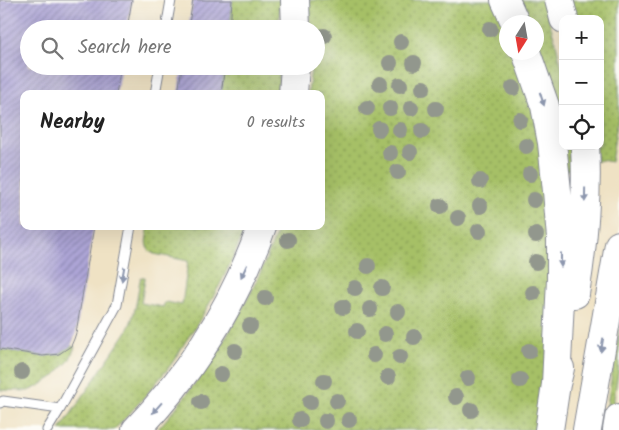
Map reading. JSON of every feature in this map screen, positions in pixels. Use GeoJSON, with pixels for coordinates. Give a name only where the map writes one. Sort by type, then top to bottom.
{"type":"FeatureCollection","features":[{"type":"Feature","properties":{"kind":"highway"},"geometry":{"type":"LineString","coordinates":[[296,0],[296,20]]}},
{"type":"Feature","properties":{"kind":"highway"},"geometry":{"type":"LineString","coordinates":[[505,0],[512,15]]}},
{"type":"Feature","properties":{"kind":"highway"},"geometry":{"type":"LineString","coordinates":[[559,0],[563,15]]}},
{"type":"Feature","properties":{"kind":"highway"},"geometry":{"type":"LineString","coordinates":[[529,60],[544,106],[552,143],[558,200],[561,238],[561,279],[556,384]]}},
{"type":"Feature","properties":{"kind":"highway"},"geometry":{"type":"LineString","coordinates":[[293,90],[294,75]]}},
{"type":"Feature","properties":{"kind":"highway"},"geometry":{"type":"LineString","coordinates":[[549,430],[556,384],[571,317],[583,239],[585,150]]}},
{"type":"Feature","properties":{"kind":"highway"},"geometry":{"type":"LineString","coordinates":[[136,430],[175,386],[207,342],[245,271],[260,230]]}},
{"type":"Feature","properties":{"kind":"highway"},"geometry":{"type":"LineString","coordinates":[[587,430],[619,245]]}},
{"type":"Feature","properties":{"kind":"highway"},"geometry":{"type":"LineString","coordinates":[[617,430],[619,418]]}},
{"type":"Feature","properties":{"kind":"lane"},"geometry":{"type":"LineString","coordinates":[[168,20],[172,0]]}},
{"type":"Feature","properties":{"kind":"lane"},"geometry":{"type":"LineString","coordinates":[[156,90],[158,75]]}},
{"type":"Feature","properties":{"kind":"lane"},"geometry":{"type":"LineString","coordinates":[[47,430],[118,305],[130,230]]}},
{"type":"Feature","properties":{"kind":"lane"},"geometry":{"type":"LineString","coordinates":[[1,402],[60,408]]}},
{"type":"Feature","properties":{"kind":"green space"},"geometry":{"type":"Polygon","coordinates":[[[232,0],[279,0],[280,20],[231,20],[232,0]]]}},
{"type":"Feature","properties":{"kind":"green space"},"geometry":{"type":"Polygon","coordinates":[[[309,0],[498,0],[503,15],[499,15],[499,60],[521,60],[538,112],[554,306],[537,430],[157,430],[195,384],[228,334],[256,282],[277,230],[325,230],[325,90],[308,90],[310,75],[325,75],[325,20],[310,20],[309,0]]]}},
{"type":"Feature","properties":{"kind":"green space"},"geometry":{"type":"Polygon","coordinates":[[[517,0],[543,0],[559,56],[559,150],[573,150],[572,170],[563,170],[539,60],[544,60],[544,15],[523,15],[517,0]]]}},
{"type":"Feature","properties":{"kind":"green space"},"geometry":{"type":"Polygon","coordinates":[[[569,0],[619,0],[619,112],[611,162],[601,160],[596,162],[596,150],[604,150],[604,15],[574,15],[569,0]]]}},
{"type":"Feature","properties":{"kind":"green space"},"geometry":{"type":"Polygon","coordinates":[[[224,75],[279,75],[278,90],[222,90],[224,75]]]}},
{"type":"Feature","properties":{"kind":"green space"},"geometry":{"type":"Polygon","coordinates":[[[148,230],[244,230],[227,271],[203,314],[170,367],[135,408],[114,430],[60,430],[127,331],[134,312],[141,277],[145,277],[145,279],[141,303],[163,307],[166,302],[182,305],[188,261],[154,254],[148,249],[146,242],[148,230]]]}},
{"type":"Feature","properties":{"kind":"green space"},"geometry":{"type":"Polygon","coordinates":[[[619,329],[619,367],[609,430],[603,430],[619,329]]]}},
{"type":"Feature","properties":{"kind":"green space"},"geometry":{"type":"Polygon","coordinates":[[[71,346],[75,347],[69,361],[53,377],[39,386],[28,391],[0,390],[0,349],[43,356],[59,354],[71,346]]]}},
{"type":"Feature","properties":{"kind":"building"},"geometry":{"type":"Polygon","coordinates":[[[0,0],[132,0],[129,20],[20,20],[20,75],[119,75],[117,90],[20,90],[20,230],[93,230],[76,333],[71,346],[59,354],[43,356],[0,349],[0,0]]]}},
{"type":"Feature","properties":{"kind":"building"},"geometry":{"type":"Polygon","coordinates":[[[193,0],[232,0],[231,20],[190,20],[193,0]]]}},
{"type":"Feature","properties":{"kind":"building"},"geometry":{"type":"Polygon","coordinates":[[[181,75],[224,75],[222,90],[179,90],[181,75]]]}}]}
